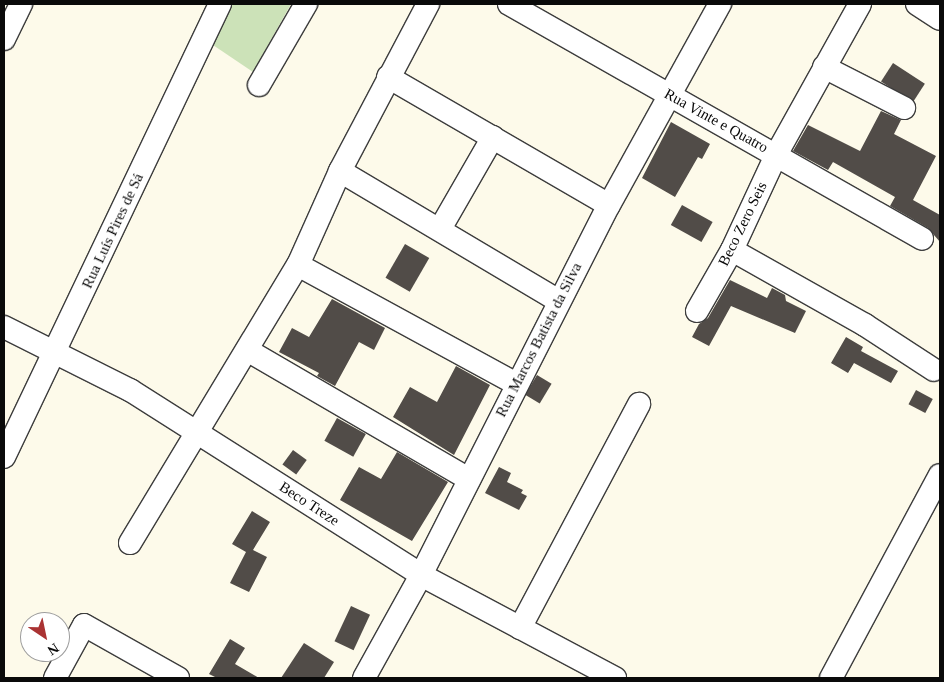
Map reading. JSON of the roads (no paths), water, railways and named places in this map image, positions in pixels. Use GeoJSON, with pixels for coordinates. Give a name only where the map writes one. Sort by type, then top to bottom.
{"type":"FeatureCollection","features":[{"type":"Feature","properties":{"kind":"street"},"geometry":{"type":"LineString","coordinates":[[4,39],[21,4]]}},
{"type":"Feature","properties":{"kind":"street","name":"Rua Luís Pires de Sá"},"geometry":{"type":"LineString","coordinates":[[4,457],[8,434],[55,352],[220,4]]}},
{"type":"Feature","properties":{"kind":"street"},"geometry":{"type":"LineString","coordinates":[[259,85],[306,4]]}},
{"type":"Feature","properties":{"kind":"street"},"geometry":{"type":"LineString","coordinates":[[130,543],[298,265],[340,171],[428,4]]}},
{"type":"Feature","properties":{"kind":"street","name":"Rua Vinte e Quatro"},"geometry":{"type":"LineString","coordinates":[[510,4],[922,239]]}},
{"type":"Feature","properties":{"kind":"street","name":"Rua Marcos Batista da Silva"},"geometry":{"type":"LineString","coordinates":[[364,678],[421,575],[516,384],[609,205],[668,95],[720,4]]}},
{"type":"Feature","properties":{"kind":"street","name":"Beco Zero Seis"},"geometry":{"type":"LineString","coordinates":[[697,311],[732,250],[776,155],[860,4]]}},
{"type":"Feature","properties":{"kind":"street"},"geometry":{"type":"LineString","coordinates":[[917,4],[940,19]]}},
{"type":"Feature","properties":{"kind":"street"},"geometry":{"type":"LineString","coordinates":[[824,67],[904,108]]}},
{"type":"Feature","properties":{"kind":"street"},"geometry":{"type":"LineString","coordinates":[[388,78],[609,205]]}},
{"type":"Feature","properties":{"kind":"street"},"geometry":{"type":"LineString","coordinates":[[440,229],[493,137]]}},
{"type":"Feature","properties":{"kind":"street"},"geometry":{"type":"LineString","coordinates":[[340,171],[559,301]]}},
{"type":"Feature","properties":{"kind":"street"},"geometry":{"type":"LineString","coordinates":[[732,250],[865,325],[934,370]]}},
{"type":"Feature","properties":{"kind":"street"},"geometry":{"type":"LineString","coordinates":[[298,265],[516,384]]}},
{"type":"Feature","properties":{"kind":"street","name":"Beco Treze"},"geometry":{"type":"LineString","coordinates":[[4,327],[130,390],[421,575],[615,678]]}},
{"type":"Feature","properties":{"kind":"street"},"geometry":{"type":"LineString","coordinates":[[247,350],[469,479]]}},
{"type":"Feature","properties":{"kind":"street"},"geometry":{"type":"LineString","coordinates":[[520,628],[639,404]]}},
{"type":"Feature","properties":{"kind":"street"},"geometry":{"type":"LineString","coordinates":[[831,678],[940,476]]}},
{"type":"Feature","properties":{"kind":"street"},"geometry":{"type":"LineString","coordinates":[[55,678],[84,625],[178,678]]}}]}
